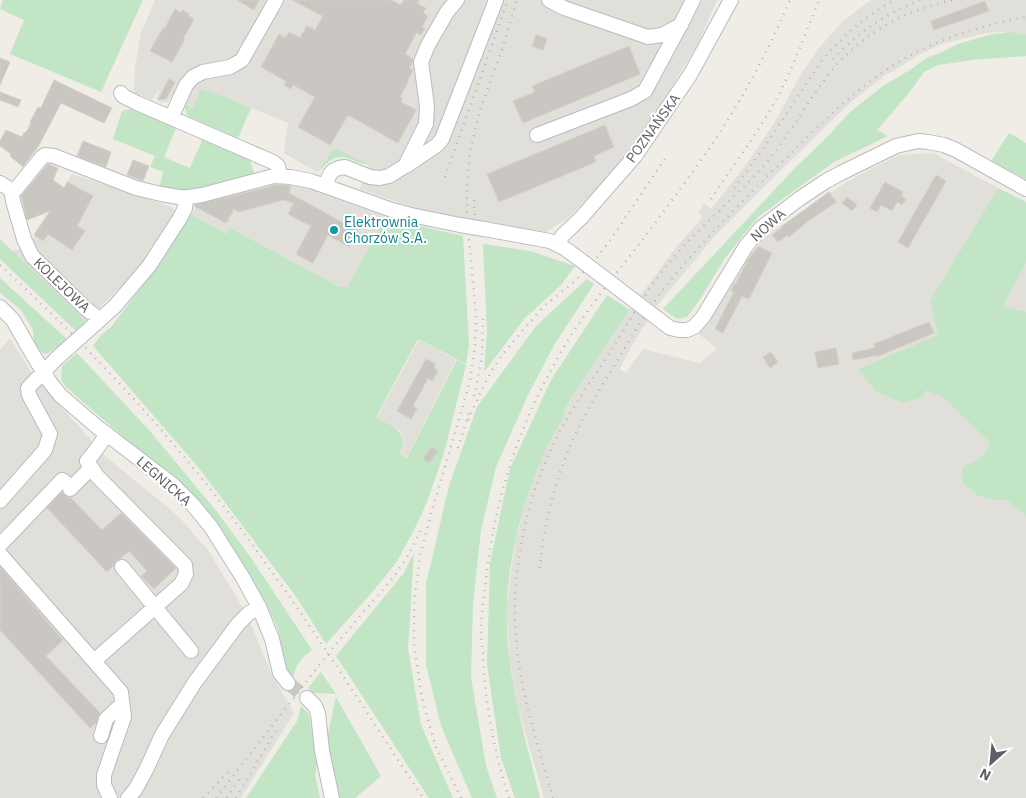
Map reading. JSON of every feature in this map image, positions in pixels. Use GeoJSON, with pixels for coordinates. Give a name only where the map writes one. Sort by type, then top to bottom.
{"type":"FeatureCollection","features":[{"type":"Feature","properties":{"kind":"street"},"geometry":{"type":"LineString","coordinates":[[170,118],[186,85],[193,76],[203,72],[230,67],[243,58],[276,0]]}},
{"type":"Feature","properties":{"kind":"street"},"geometry":{"type":"LineString","coordinates":[[405,166],[426,124],[428,106],[421,62],[442,20],[457,0]]}},
{"type":"Feature","properties":{"kind":"street"},"geometry":{"type":"LineString","coordinates":[[324,186],[330,174],[339,168],[345,168],[370,177],[380,178],[389,176],[442,140],[496,0]]}},
{"type":"Feature","properties":{"kind":"street"},"geometry":{"type":"LineString","coordinates":[[549,0],[564,8],[648,37],[662,35],[681,24]]}},
{"type":"Feature","properties":{"kind":"street"},"geometry":{"type":"LineString","coordinates":[[537,135],[631,99],[645,91],[693,0]]}},
{"type":"Feature","properties":{"kind":"street","name":"POZNAŃSKA"},"geometry":{"type":"LineString","coordinates":[[557,244],[635,156],[690,75],[731,0]]}},
{"type":"Feature","properties":{"kind":"street"},"geometry":{"type":"LineString","coordinates":[[648,37],[658,50],[660,65]]}},
{"type":"Feature","properties":{"kind":"street"},"geometry":{"type":"LineString","coordinates":[[121,93],[138,104],[273,162],[278,166],[280,176]]}},
{"type":"Feature","properties":{"kind":"street","name":"NOWA"},"geometry":{"type":"LineString","coordinates":[[557,244],[670,328],[687,330],[699,323],[746,246],[761,228],[826,181],[896,146],[918,142],[944,145],[1026,189]]}},
{"type":"Feature","properties":{"kind":"street"},"geometry":{"type":"LineString","coordinates":[[5,187],[16,189],[45,155],[64,159],[136,188],[186,197],[202,195],[260,179],[290,176],[411,215],[550,241],[557,244]]}},
{"type":"Feature","properties":{"kind":"street","name":"KOLEJOWA"},"geometry":{"type":"LineString","coordinates":[[5,187],[13,201],[24,239],[32,256],[97,322]]}},
{"type":"Feature","properties":{"kind":"street"},"geometry":{"type":"LineString","coordinates":[[0,501],[45,450],[50,434],[29,395],[28,388],[57,358],[115,306],[149,266],[180,218],[186,197]]}},
{"type":"Feature","properties":{"kind":"street","name":"LEGNICKA"},"geometry":{"type":"LineString","coordinates":[[0,308],[14,320],[43,372],[64,399],[172,484],[211,527],[259,607],[272,640],[280,673],[288,684]]}},
{"type":"Feature","properties":{"kind":"street"},"geometry":{"type":"LineString","coordinates":[[94,661],[180,584],[186,574],[185,565],[97,476],[87,461],[107,434]]}},
{"type":"Feature","properties":{"kind":"street"},"geometry":{"type":"LineString","coordinates":[[91,468],[71,488],[62,480],[0,552],[120,692],[124,716],[104,775],[104,785],[110,798]]}},
{"type":"Feature","properties":{"kind":"street"},"geometry":{"type":"LineString","coordinates":[[122,567],[190,651]]}},
{"type":"Feature","properties":{"kind":"street"},"geometry":{"type":"LineString","coordinates":[[128,798],[135,790],[146,770],[162,735],[195,682],[238,624],[249,613],[259,607]]}},
{"type":"Feature","properties":{"kind":"street"},"geometry":{"type":"LineString","coordinates":[[307,698],[315,706],[318,713],[322,751],[332,798]]}},
{"type":"Feature","properties":{"kind":"street"},"geometry":{"type":"LineString","coordinates":[[101,736],[106,719],[122,704]]}},
{"type":"Feature","properties":{"kind":"shaded area"},"geometry":{"type":"Polygon","coordinates":[[[155,0],[717,0],[699,41],[628,156],[568,218],[543,234],[414,208],[360,189],[368,164],[334,148],[317,172],[284,153],[288,123],[225,97],[193,109],[171,97],[167,102],[161,103],[157,96],[160,91],[158,90],[152,100],[134,92],[135,68],[141,33],[155,0]]]}},
{"type":"Feature","properties":{"kind":"shaded area"},"geometry":{"type":"Polygon","coordinates":[[[871,0],[1026,0],[1026,35],[995,32],[942,44],[888,73],[852,101],[714,237],[656,307],[632,345],[620,369],[626,373],[643,349],[700,363],[717,349],[699,334],[764,237],[848,181],[899,155],[933,153],[998,188],[930,301],[938,335],[858,369],[876,392],[903,403],[923,397],[926,389],[943,397],[990,443],[983,455],[962,468],[994,500],[1006,500],[1024,513],[1026,517],[1026,798],[544,798],[517,704],[510,661],[507,621],[507,603],[516,540],[525,504],[538,466],[565,412],[566,406],[640,296],[678,245],[702,218],[698,213],[704,203],[711,209],[745,166],[773,125],[801,74],[819,48],[843,21],[871,0]]]}},
{"type":"Feature","properties":{"kind":"shaded area"},"geometry":{"type":"Polygon","coordinates":[[[72,174],[169,206],[178,212],[136,272],[86,321],[12,251],[25,247],[34,238],[72,174]]]}},
{"type":"Feature","properties":{"kind":"shaded area"},"geometry":{"type":"Polygon","coordinates":[[[275,184],[305,187],[386,217],[347,287],[340,287],[230,227],[226,234],[191,214],[199,203],[275,184]]]}},
{"type":"Feature","properties":{"kind":"shaded area"},"geometry":{"type":"Polygon","coordinates":[[[1026,263],[1026,312],[1003,306],[1026,263]]]}},
{"type":"Feature","properties":{"kind":"shaded area"},"geometry":{"type":"Polygon","coordinates":[[[10,338],[33,375],[104,455],[178,516],[208,550],[246,613],[272,675],[294,713],[241,798],[0,798],[0,350],[10,338]]]}},
{"type":"Feature","properties":{"kind":"shaded area"},"geometry":{"type":"Polygon","coordinates":[[[419,340],[456,360],[407,457],[401,454],[404,442],[400,431],[377,417],[419,340]]]}},
{"type":"Feature","properties":{"kind":"green space"},"geometry":{"type":"Polygon","coordinates":[[[3,0],[143,0],[101,92],[10,54],[24,20],[0,9],[3,0]]]}},
{"type":"Feature","properties":{"kind":"green space"},"geometry":{"type":"Polygon","coordinates":[[[1010,32],[1026,35],[1026,56],[938,65],[924,72],[909,93],[877,130],[888,136],[834,162],[758,217],[725,258],[687,317],[677,319],[663,309],[850,112],[883,86],[926,58],[958,44],[989,35],[1010,32]]]}},
{"type":"Feature","properties":{"kind":"green space"},"geometry":{"type":"Polygon","coordinates":[[[200,89],[251,108],[238,138],[188,116],[183,103],[193,109],[200,89]]]}},
{"type":"Feature","properties":{"kind":"green space"},"geometry":{"type":"Polygon","coordinates":[[[135,108],[177,126],[164,157],[190,168],[203,138],[249,157],[255,176],[191,192],[159,189],[163,172],[150,167],[155,156],[113,139],[122,111],[135,108]]]}},
{"type":"Feature","properties":{"kind":"green space"},"geometry":{"type":"Polygon","coordinates":[[[1009,133],[1026,143],[1026,179],[991,161],[1009,133]]]}},
{"type":"Feature","properties":{"kind":"green space"},"geometry":{"type":"Polygon","coordinates":[[[334,148],[368,164],[338,157],[331,160],[317,172],[334,148]]]}},
{"type":"Feature","properties":{"kind":"green space"},"geometry":{"type":"Polygon","coordinates":[[[998,188],[1026,202],[1026,263],[1003,306],[1026,312],[1026,517],[1024,513],[1006,500],[994,500],[979,496],[962,482],[962,468],[983,455],[990,443],[943,397],[926,390],[923,397],[903,403],[876,392],[858,369],[938,335],[930,301],[998,188]]]}},
{"type":"Feature","properties":{"kind":"green space"},"geometry":{"type":"Polygon","coordinates":[[[191,214],[226,234],[229,227],[340,287],[347,287],[386,217],[463,236],[469,345],[466,364],[418,339],[376,417],[398,431],[403,440],[400,454],[407,458],[457,360],[466,365],[444,453],[427,502],[396,563],[326,644],[297,598],[199,468],[93,346],[101,335],[111,327],[149,277],[191,214]]]}},
{"type":"Feature","properties":{"kind":"green space"},"geometry":{"type":"Polygon","coordinates":[[[0,239],[86,321],[76,331],[0,259],[0,239]]]}},
{"type":"Feature","properties":{"kind":"green space"},"geometry":{"type":"Polygon","coordinates":[[[483,244],[530,251],[575,266],[561,285],[525,318],[484,372],[487,331],[483,244]]]}},
{"type":"Feature","properties":{"kind":"green space"},"geometry":{"type":"Polygon","coordinates":[[[0,278],[68,340],[47,354],[42,353],[34,342],[33,330],[21,310],[0,293],[0,278]]]}},
{"type":"Feature","properties":{"kind":"green space"},"geometry":{"type":"Polygon","coordinates":[[[587,279],[594,284],[554,345],[527,397],[496,467],[481,530],[473,604],[471,677],[486,766],[497,798],[472,798],[441,726],[426,664],[426,584],[449,486],[477,407],[536,326],[587,279]]]}},
{"type":"Feature","properties":{"kind":"green space"},"geometry":{"type":"Polygon","coordinates":[[[607,295],[630,310],[566,406],[561,420],[545,450],[530,488],[513,553],[507,604],[509,653],[522,726],[540,798],[515,798],[501,758],[487,665],[490,563],[510,469],[551,380],[607,295]]]}},
{"type":"Feature","properties":{"kind":"green space"},"geometry":{"type":"Polygon","coordinates":[[[77,353],[149,430],[218,513],[251,558],[312,650],[299,663],[293,679],[282,659],[278,629],[266,604],[234,551],[137,449],[66,387],[61,380],[62,366],[77,353]]]}},
{"type":"Feature","properties":{"kind":"green space"},"geometry":{"type":"Polygon","coordinates":[[[414,553],[408,648],[421,725],[453,798],[429,798],[336,656],[403,574],[414,553]]]}},
{"type":"Feature","properties":{"kind":"green space"},"geometry":{"type":"Polygon","coordinates":[[[321,672],[336,694],[313,693],[308,688],[321,672]]]}},
{"type":"Feature","properties":{"kind":"green space"},"geometry":{"type":"Polygon","coordinates":[[[336,697],[381,776],[355,798],[336,798],[327,739],[336,697]]]}},
{"type":"Feature","properties":{"kind":"green space"},"geometry":{"type":"Polygon","coordinates":[[[301,706],[309,714],[317,764],[315,775],[320,798],[246,798],[297,721],[301,706]]]}},
{"type":"Feature","properties":{"kind":"building"},"geometry":{"type":"Polygon","coordinates":[[[237,0],[259,0],[254,10],[237,0]]]}},
{"type":"Feature","properties":{"kind":"building"},"geometry":{"type":"Polygon","coordinates":[[[292,0],[391,0],[401,5],[404,0],[419,0],[417,4],[426,8],[423,13],[428,16],[422,27],[425,28],[421,35],[416,33],[405,54],[413,59],[409,68],[413,70],[400,97],[402,98],[401,102],[416,110],[398,143],[348,115],[330,145],[298,127],[315,97],[293,85],[291,89],[284,85],[286,81],[261,67],[279,34],[285,38],[289,32],[300,38],[307,26],[315,30],[323,16],[292,0]]]}},
{"type":"Feature","properties":{"kind":"building"},"geometry":{"type":"Polygon","coordinates":[[[985,1],[989,11],[934,30],[931,21],[985,1]]]}},
{"type":"Feature","properties":{"kind":"building"},"geometry":{"type":"Polygon","coordinates":[[[175,9],[181,13],[182,10],[194,19],[172,62],[150,51],[175,9]]]}},
{"type":"Feature","properties":{"kind":"building"},"geometry":{"type":"Polygon","coordinates":[[[536,35],[547,39],[543,50],[532,46],[536,35]]]}},
{"type":"Feature","properties":{"kind":"building"},"geometry":{"type":"Polygon","coordinates":[[[629,46],[640,74],[523,123],[513,101],[535,92],[532,86],[629,46]]]}},
{"type":"Feature","properties":{"kind":"building"},"geometry":{"type":"Polygon","coordinates":[[[0,58],[10,62],[0,85],[0,58]]]}},
{"type":"Feature","properties":{"kind":"building"},"geometry":{"type":"Polygon","coordinates":[[[169,79],[175,82],[166,99],[158,100],[169,79]]]}},
{"type":"Feature","properties":{"kind":"building"},"geometry":{"type":"Polygon","coordinates":[[[54,80],[112,108],[104,123],[61,103],[39,145],[23,167],[10,156],[11,154],[0,146],[0,141],[6,130],[22,137],[27,131],[38,107],[41,108],[54,80]]]}},
{"type":"Feature","properties":{"kind":"building"},"geometry":{"type":"Polygon","coordinates":[[[0,92],[21,100],[18,107],[0,100],[0,92]]]}},
{"type":"Feature","properties":{"kind":"building"},"geometry":{"type":"Polygon","coordinates":[[[605,125],[614,147],[594,156],[596,162],[499,202],[487,174],[605,125]]]}},
{"type":"Feature","properties":{"kind":"building"},"geometry":{"type":"Polygon","coordinates":[[[83,141],[111,152],[106,167],[77,156],[83,141]]]}},
{"type":"Feature","properties":{"kind":"building"},"geometry":{"type":"Polygon","coordinates":[[[133,160],[149,166],[143,181],[127,175],[133,160]]]}},
{"type":"Feature","properties":{"kind":"building"},"geometry":{"type":"Polygon","coordinates":[[[48,164],[58,168],[53,180],[64,188],[67,182],[93,196],[77,226],[85,231],[72,250],[48,234],[43,241],[34,235],[50,211],[27,220],[21,196],[48,164]]]}},
{"type":"Feature","properties":{"kind":"building"},"geometry":{"type":"Polygon","coordinates":[[[936,175],[946,181],[908,248],[898,242],[936,175]]]}},
{"type":"Feature","properties":{"kind":"building"},"geometry":{"type":"Polygon","coordinates":[[[885,182],[903,192],[901,196],[906,199],[902,205],[897,202],[892,211],[881,205],[877,212],[870,208],[885,182]]]}},
{"type":"Feature","properties":{"kind":"building"},"geometry":{"type":"Polygon","coordinates":[[[276,185],[291,186],[289,193],[358,231],[349,247],[328,235],[313,263],[296,254],[311,226],[288,214],[294,203],[283,200],[239,212],[234,209],[226,223],[194,206],[276,185]]]}},
{"type":"Feature","properties":{"kind":"building"},"geometry":{"type":"Polygon","coordinates":[[[829,192],[836,202],[789,237],[788,235],[778,242],[772,235],[829,192]]]}},
{"type":"Feature","properties":{"kind":"building"},"geometry":{"type":"Polygon","coordinates":[[[847,197],[857,205],[852,211],[842,203],[847,197]]]}},
{"type":"Feature","properties":{"kind":"building"},"geometry":{"type":"Polygon","coordinates":[[[758,246],[772,253],[749,299],[742,296],[723,333],[715,329],[734,292],[731,291],[734,284],[748,259],[758,246]]]}},
{"type":"Feature","properties":{"kind":"building"},"geometry":{"type":"Polygon","coordinates":[[[929,322],[934,333],[878,356],[853,360],[852,353],[875,348],[874,344],[929,322]]]}},
{"type":"Feature","properties":{"kind":"building"},"geometry":{"type":"Polygon","coordinates":[[[836,348],[839,364],[818,368],[815,352],[836,348]]]}},
{"type":"Feature","properties":{"kind":"building"},"geometry":{"type":"Polygon","coordinates":[[[771,352],[778,362],[770,368],[763,357],[771,352]]]}},
{"type":"Feature","properties":{"kind":"building"},"geometry":{"type":"Polygon","coordinates":[[[426,359],[436,364],[434,368],[438,371],[432,381],[428,378],[413,406],[417,409],[411,419],[397,411],[426,359]]]}},
{"type":"Feature","properties":{"kind":"building"},"geometry":{"type":"Polygon","coordinates":[[[431,447],[438,451],[429,463],[423,459],[431,447]]]}},
{"type":"Feature","properties":{"kind":"building"},"geometry":{"type":"Polygon","coordinates":[[[62,492],[71,498],[102,530],[121,513],[176,568],[154,589],[141,576],[147,571],[129,551],[116,561],[107,572],[47,508],[62,492]]]}},
{"type":"Feature","properties":{"kind":"building"},"geometry":{"type":"Polygon","coordinates":[[[0,567],[63,640],[46,656],[100,713],[96,723],[90,728],[0,630],[0,567]]]}},
{"type":"Feature","properties":{"kind":"tunnel"},"geometry":{"type":"LineString","coordinates":[[288,683],[307,698]]}},
{"type":"Feature","properties":{"kind":"railway"},"geometry":{"type":"LineString","coordinates":[[445,177],[508,0]]}},
{"type":"Feature","properties":{"kind":"railway"},"geometry":{"type":"LineString","coordinates":[[461,798],[436,747],[422,699],[414,643],[414,602],[420,556],[470,381],[475,347],[476,316],[467,217],[470,151],[480,110],[501,53],[517,0]]}},
{"type":"Feature","properties":{"kind":"railway"},"geometry":{"type":"LineString","coordinates":[[509,798],[499,763],[488,709],[481,627],[491,544],[507,476],[518,443],[546,379],[563,349],[588,310],[649,232],[722,130],[770,44],[790,0]]}},
{"type":"Feature","properties":{"kind":"railway"},"geometry":{"type":"LineString","coordinates":[[711,199],[771,109],[795,60],[819,0]]}},
{"type":"Feature","properties":{"kind":"railway"},"geometry":{"type":"LineString","coordinates":[[734,188],[761,152],[822,60],[855,27],[874,12],[895,0]]}},
{"type":"Feature","properties":{"kind":"railway"},"geometry":{"type":"LineString","coordinates":[[833,59],[874,24],[896,11],[921,0]]}},
{"type":"Feature","properties":{"kind":"railway"},"geometry":{"type":"LineString","coordinates":[[553,798],[523,687],[516,641],[515,618],[518,566],[522,540],[535,490],[555,442],[578,401],[656,279],[684,245],[768,161],[832,70],[857,45],[886,25],[919,10],[953,0]]}},
{"type":"Feature","properties":{"kind":"railway"},"geometry":{"type":"LineString","coordinates":[[540,568],[544,533],[552,499],[562,466],[580,424],[650,308],[671,279],[700,246],[826,119],[886,70],[931,45],[978,28],[1026,17]]}},
{"type":"Feature","properties":{"kind":"railway"},"geometry":{"type":"LineString","coordinates":[[468,420],[483,387],[502,355],[544,306],[574,282],[595,260],[666,157]]}},
{"type":"Feature","properties":{"kind":"railway"},"geometry":{"type":"LineString","coordinates":[[474,200],[476,237]]}},
{"type":"Feature","properties":{"kind":"railway"},"geometry":{"type":"LineString","coordinates":[[0,265],[49,311],[119,383],[163,432],[218,499],[309,625],[423,798]]}},
{"type":"Feature","properties":{"kind":"railway"},"geometry":{"type":"LineString","coordinates":[[474,396],[482,358],[483,317]]}},
{"type":"Feature","properties":{"kind":"railway"},"geometry":{"type":"LineString","coordinates":[[458,448],[469,413]]}},
{"type":"Feature","properties":{"kind":"railway"},"geometry":{"type":"LineString","coordinates":[[216,798],[331,650],[393,578],[409,554],[423,526]]}},
{"type":"Feature","properties":{"kind":"railway"},"geometry":{"type":"LineString","coordinates":[[236,798],[278,727]]}},
{"type":"Feature","properties":{"kind":"railway"},"geometry":{"type":"LineString","coordinates":[[203,798],[231,769]]}},
{"type":"Feature","properties":{"kind":"railway"},"geometry":{"type":"LineString","coordinates":[[227,798],[239,779]]}},
{"type":"Feature","properties":{"kind":"place","name":"Elektrownia Chorzów S.A."},"geometry":{"type":"Point","coordinates":[334,230]}}]}
